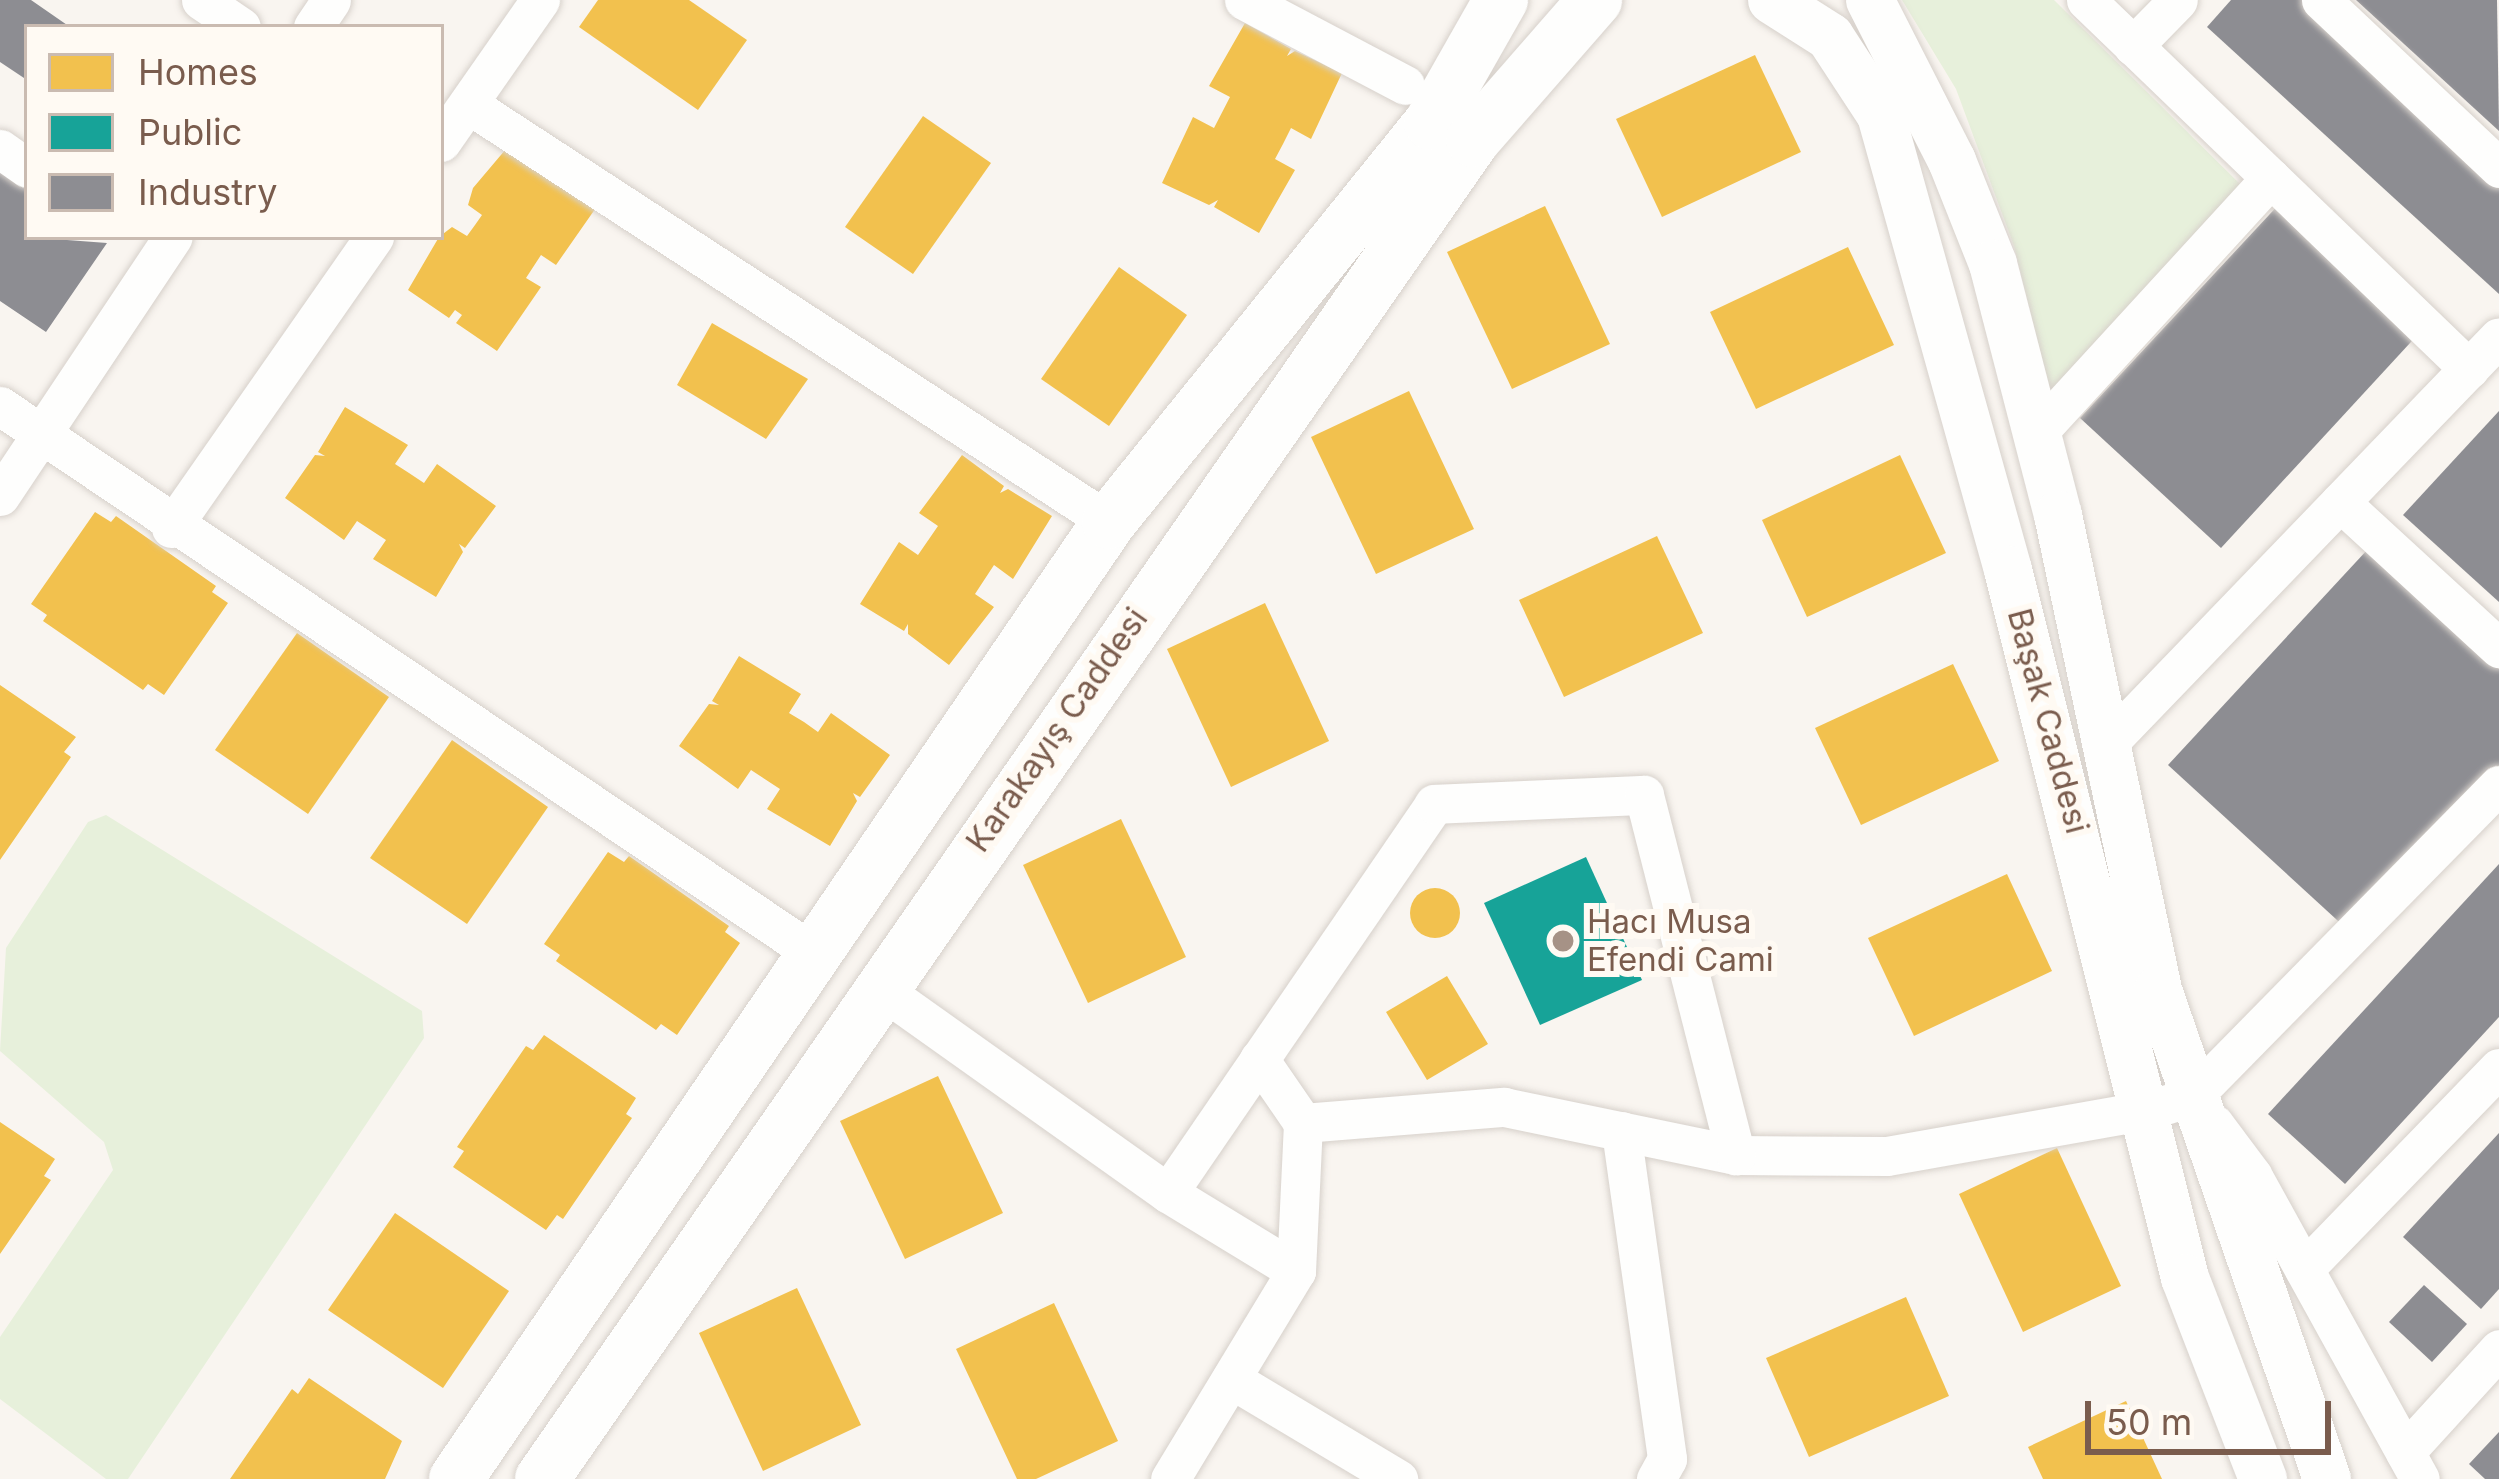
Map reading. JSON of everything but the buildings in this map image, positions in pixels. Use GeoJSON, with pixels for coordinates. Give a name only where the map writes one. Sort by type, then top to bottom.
{"type":"FeatureCollection","features":[{"type":"Feature","properties":{"kind":"main road"},"geometry":{"type":"LineString","coordinates":[[456,1479],[1109,522],[1431,123],[1502,0]]}},
{"type":"Feature","properties":{"kind":"main road","name":"Karakayış Caddesi"},"geometry":{"type":"LineString","coordinates":[[542,1479],[878,987],[1473,140],[1595,0]]}},
{"type":"Feature","properties":{"kind":"street"},"geometry":{"type":"LineString","coordinates":[[201,0],[237,24]]}},
{"type":"Feature","properties":{"kind":"street"},"geometry":{"type":"LineString","coordinates":[[444,138],[540,0]]}},
{"type":"Feature","properties":{"kind":"street"},"geometry":{"type":"LineString","coordinates":[[1244,0],[1406,86]]}},
{"type":"Feature","properties":{"kind":"street","name":"Başak Caddesi"},"geometry":{"type":"LineString","coordinates":[[1772,0],[1830,38],[1881,115],[2171,1103],[2327,1479]]}},
{"type":"Feature","properties":{"kind":"street","name":"Başak Caddesi"},"geometry":{"type":"LineString","coordinates":[[1870,0],[1952,160],[1993,264],[2037,433],[2158,990],[2185,1278],[2263,1479]]}},
{"type":"Feature","properties":{"kind":"street"},"geometry":{"type":"LineString","coordinates":[[2086,0],[2469,369]]}},
{"type":"Feature","properties":{"kind":"street"},"geometry":{"type":"LineString","coordinates":[[2134,46],[2178,0]]}},
{"type":"Feature","properties":{"kind":"street"},"geometry":{"type":"LineString","coordinates":[[2321,0],[2499,168]]}},
{"type":"Feature","properties":{"kind":"street"},"geometry":{"type":"LineString","coordinates":[[468,104],[1109,522]]}},
{"type":"Feature","properties":{"kind":"street"},"geometry":{"type":"LineString","coordinates":[[2037,433],[2271,178]]}},
{"type":"Feature","properties":{"kind":"street"},"geometry":{"type":"LineString","coordinates":[[171,528],[372,240]]}},
{"type":"Feature","properties":{"kind":"street"},"geometry":{"type":"LineString","coordinates":[[0,496],[153,244]]}},
{"type":"Feature","properties":{"kind":"street"},"geometry":{"type":"LineString","coordinates":[[2106,745],[2499,337]]}},
{"type":"Feature","properties":{"kind":"street"},"geometry":{"type":"LineString","coordinates":[[0,406],[171,528],[815,954]]}},
{"type":"Feature","properties":{"kind":"street"},"geometry":{"type":"LineString","coordinates":[[2340,502],[2499,648]]}},
{"type":"Feature","properties":{"kind":"street"},"geometry":{"type":"LineString","coordinates":[[1303,1123],[1504,1107],[1736,1155],[1887,1156],[2171,1103],[2499,785]]}},
{"type":"Feature","properties":{"kind":"street"},"geometry":{"type":"LineString","coordinates":[[1168,1193],[1433,804],[1644,796],[1736,1155]]}},
{"type":"Feature","properties":{"kind":"street"},"geometry":{"type":"LineString","coordinates":[[878,987],[1168,1193],[1296,1271]]}},
{"type":"Feature","properties":{"kind":"street"},"geometry":{"type":"LineString","coordinates":[[1171,1479],[1296,1271],[1303,1123],[1259,1059]]}},
{"type":"Feature","properties":{"kind":"street"},"geometry":{"type":"LineString","coordinates":[[2304,1269],[2499,1068]]}},
{"type":"Feature","properties":{"kind":"street"},"geometry":{"type":"LineString","coordinates":[[2171,1103],[2252,1175],[2413,1465],[2499,1349]]}},
{"type":"Feature","properties":{"kind":"street"},"geometry":{"type":"LineString","coordinates":[[1621,1131],[1667,1459],[1656,1479]]}},
{"type":"Feature","properties":{"kind":"street"},"geometry":{"type":"LineString","coordinates":[[1231,1379],[1398,1479]]}},
{"type":"Feature","properties":{"kind":"green space"},"geometry":{"type":"Polygon","coordinates":[[[1902,0],[2054,0],[2240,184],[2050,391],[2014,246],[1956,89],[1902,0]]]}},
{"type":"Feature","properties":{"kind":"green space"},"geometry":{"type":"Polygon","coordinates":[[[106,815],[422,1011],[424,1038],[128,1479],[106,1479],[0,1399],[0,1337],[113,1170],[104,1142],[0,1051],[6,948],[88,822],[106,815]]]}},
{"type":"Feature","properties":{"kind":"place","name":"Hacı Musa Efendi Cami"},"geometry":{"type":"Point","coordinates":[1563,941]}}]}
